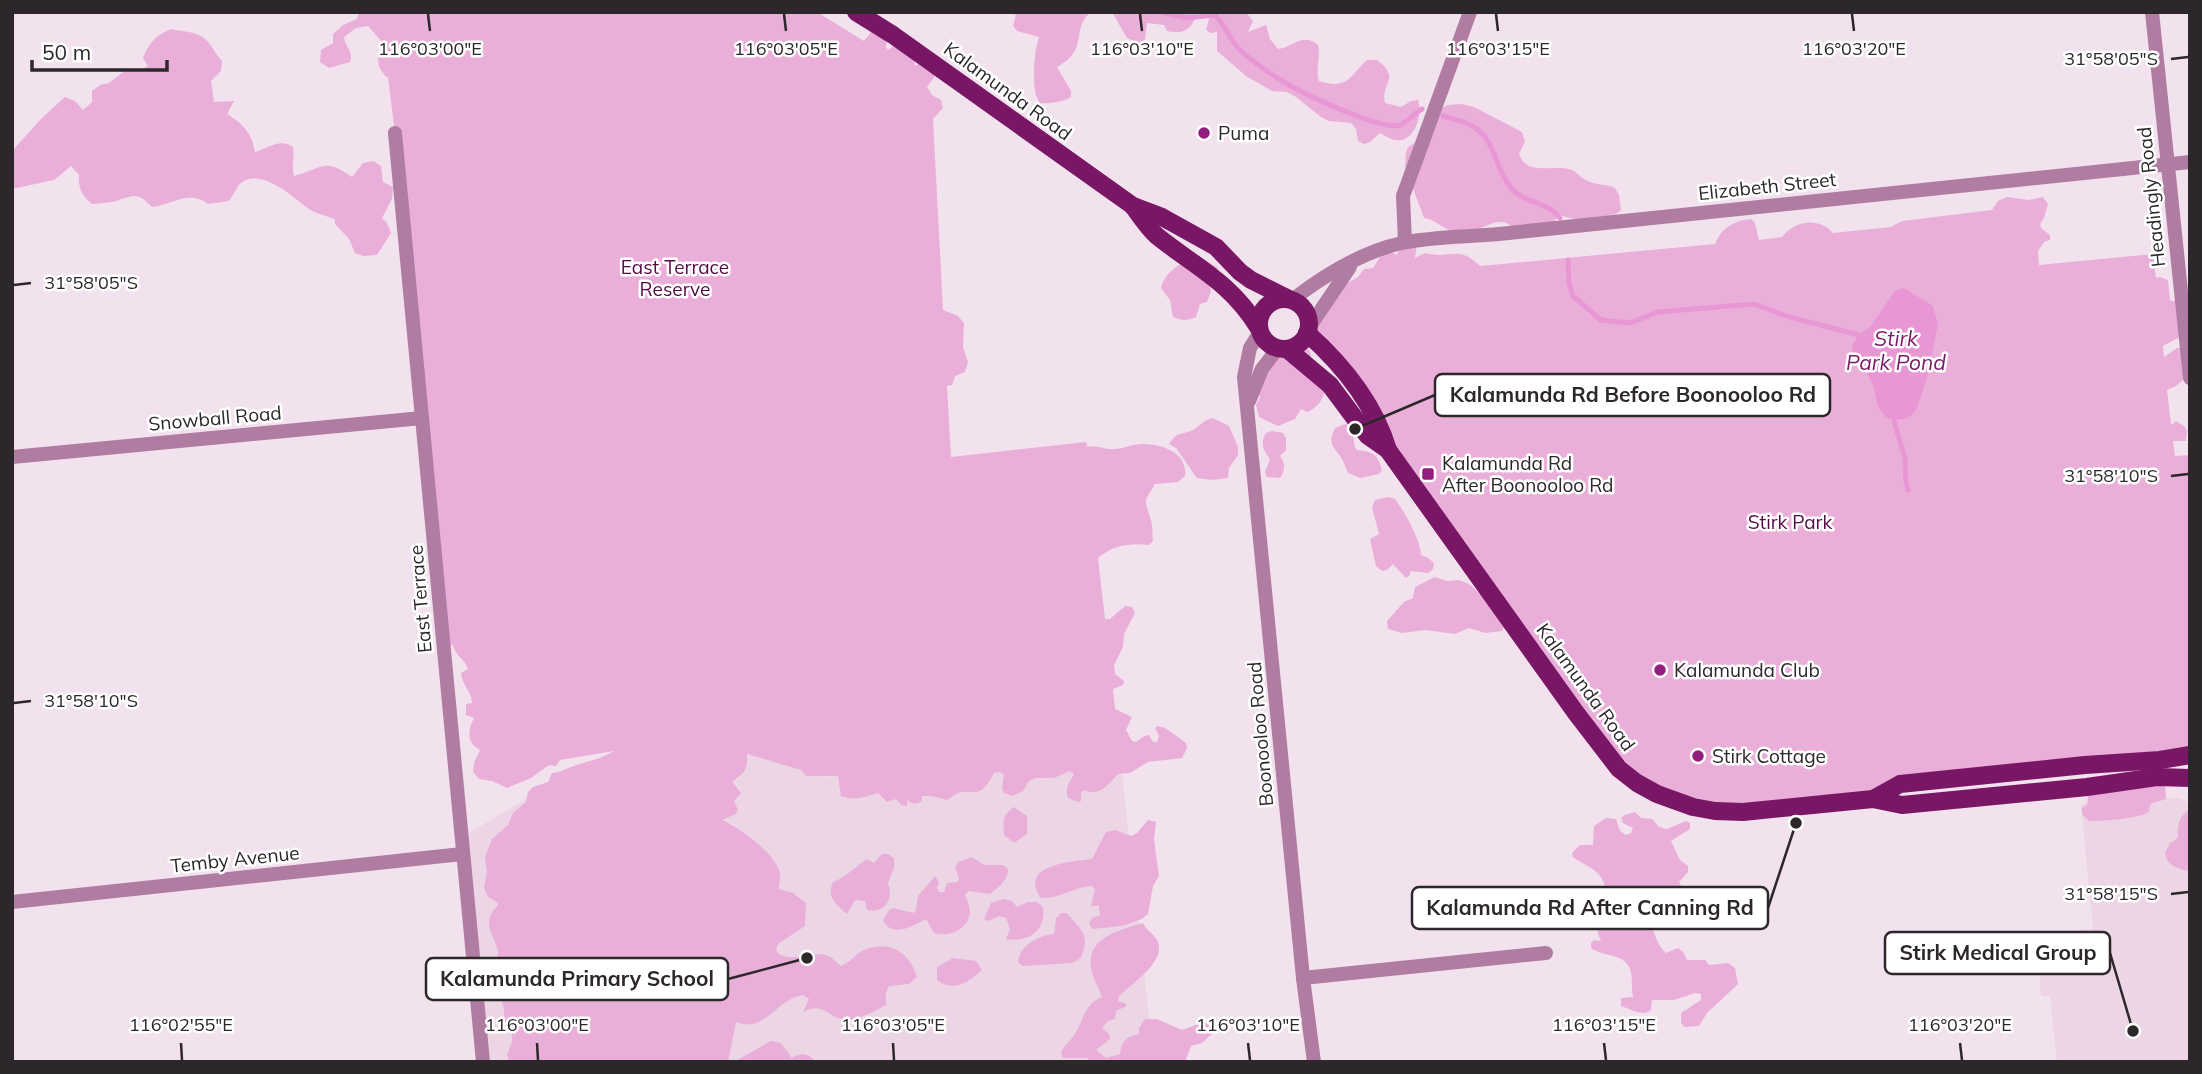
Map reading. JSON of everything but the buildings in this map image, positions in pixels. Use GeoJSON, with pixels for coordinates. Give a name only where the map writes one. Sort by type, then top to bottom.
{"type":"FeatureCollection","features":[{"type":"Feature","properties":{"kind":"main road","name":"Kalamunda Road"},"geometry":{"type":"LineString","coordinates":[[856,12],[1133,206],[1162,217],[1216,247],[1251,280],[1290,300]]}},
{"type":"Feature","properties":{"kind":"main road","name":"Kalamunda Road"},"geometry":{"type":"LineString","coordinates":[[1133,206],[1155,234],[1239,299],[1259,330]]}},
{"type":"Feature","properties":{"kind":"main road"},"geometry":{"type":"LineString","coordinates":[[1290,300],[1304,309],[1309,321],[1308,331],[1297,345],[1282,349],[1270,345],[1259,330],[1259,319],[1266,306],[1273,301],[1290,300]]}},
{"type":"Feature","properties":{"kind":"main road","name":"Kalamunda Road"},"geometry":{"type":"LineString","coordinates":[[1308,331],[1335,358],[1359,391],[1381,427],[1388,450],[1576,713],[1619,769],[1657,794],[1693,807],[1716,811],[1744,811],[1873,799],[1902,806],[2157,777],[2190,778]]}},
{"type":"Feature","properties":{"kind":"main road","name":"Kalamunda Road"},"geometry":{"type":"LineString","coordinates":[[1282,349],[1330,385],[1368,436],[1388,450]]}},
{"type":"Feature","properties":{"kind":"main road","name":"Kalamunda Road"},"geometry":{"type":"LineString","coordinates":[[1873,799],[1900,784],[2190,755]]}},
{"type":"Feature","properties":{"kind":"main road"},"geometry":{"type":"LineString","coordinates":[[2085,765],[2087,787]]}},
{"type":"Feature","properties":{"kind":"main road"},"geometry":{"type":"LineString","coordinates":[[1999,773],[2001,795]]}},
{"type":"Feature","properties":{"kind":"street"},"geometry":{"type":"LineString","coordinates":[[1405,242],[1403,196],[1470,12]]}},
{"type":"Feature","properties":{"kind":"street","name":"Headingly Road"},"geometry":{"type":"LineString","coordinates":[[2152,12],[2190,377]]}},
{"type":"Feature","properties":{"kind":"street","name":"East Terrace"},"geometry":{"type":"LineString","coordinates":[[395,133],[482,1062]]}},
{"type":"Feature","properties":{"kind":"street","name":"Elizabeth Street"},"geometry":{"type":"LineString","coordinates":[[1290,300],[1353,263],[1386,247],[1405,242],[2190,162]]}},
{"type":"Feature","properties":{"kind":"street","name":"Elizabeth Street"},"geometry":{"type":"LineString","coordinates":[[1308,331],[1353,263]]}},
{"type":"Feature","properties":{"kind":"street","name":"Boonooloo Road"},"geometry":{"type":"LineString","coordinates":[[1259,330],[1247,358],[1244,377],[1303,978],[1314,1062]]}},
{"type":"Feature","properties":{"kind":"street","name":"Boonooloo Road"},"geometry":{"type":"LineString","coordinates":[[1248,403],[1262,369],[1282,349]]}},
{"type":"Feature","properties":{"kind":"street","name":"Snowball Road"},"geometry":{"type":"LineString","coordinates":[[12,457],[422,418]]}},
{"type":"Feature","properties":{"kind":"street","name":"Temby Avenue"},"geometry":{"type":"LineString","coordinates":[[12,902],[462,854]]}},
{"type":"Feature","properties":{"kind":"street"},"geometry":{"type":"LineString","coordinates":[[1303,978],[1546,953]]}},
{"type":"Feature","properties":{"kind":"shaded area"},"geometry":{"type":"Polygon","coordinates":[[[1119,747],[1154,1062],[483,1062],[462,837],[570,773],[627,752],[752,754],[823,777],[1119,747]]]}},
{"type":"Feature","properties":{"kind":"shaded area"},"geometry":{"type":"Polygon","coordinates":[[[2179,798],[2190,803],[2190,1062],[2057,1062],[2050,997],[2041,996],[2036,935],[2093,929],[2081,804],[2179,798]]]}},
{"type":"Feature","properties":{"kind":"green space","name":"East Terrace Reserve"},"geometry":{"type":"Polygon","coordinates":[[[359,12],[817,12],[864,41],[871,32],[879,32],[887,37],[888,50],[895,45],[914,54],[915,66],[924,61],[935,76],[927,87],[932,95],[941,100],[943,108],[933,119],[943,310],[958,316],[964,323],[963,347],[968,362],[965,372],[955,376],[952,385],[947,386],[951,457],[1086,442],[1087,447],[1110,449],[1150,444],[1172,451],[1182,461],[1185,476],[1178,482],[1155,484],[1147,498],[1153,541],[1149,545],[1116,548],[1098,558],[1105,619],[1110,619],[1125,606],[1132,607],[1135,613],[1124,634],[1123,647],[1114,665],[1115,674],[1124,681],[1123,685],[1113,689],[1115,709],[1132,717],[1126,730],[1132,741],[1136,742],[1149,735],[1153,742],[1157,742],[1159,736],[1155,728],[1165,728],[1186,743],[1187,748],[1182,758],[1148,762],[1130,773],[1118,774],[1099,791],[1084,790],[1081,793],[1081,801],[1078,802],[1068,798],[1068,785],[1074,774],[1070,771],[1054,778],[1036,778],[1029,781],[1023,791],[1012,796],[1004,793],[1004,774],[999,772],[994,773],[988,784],[977,792],[962,792],[948,800],[922,796],[922,801],[918,803],[907,800],[907,806],[901,805],[896,799],[887,802],[878,793],[855,798],[841,796],[838,776],[806,776],[801,770],[747,754],[746,769],[732,782],[741,793],[734,801],[738,810],[736,814],[722,820],[747,835],[771,857],[780,873],[779,889],[793,893],[806,903],[805,926],[778,944],[776,950],[779,954],[793,957],[823,954],[841,966],[873,947],[898,950],[914,968],[917,977],[909,984],[889,986],[886,1005],[877,1010],[845,1020],[816,1008],[803,1012],[809,999],[803,995],[794,998],[763,1020],[746,1024],[736,1022],[728,1062],[510,1062],[507,1055],[512,1042],[512,1032],[505,1020],[502,1002],[492,986],[498,951],[489,923],[498,905],[488,897],[484,888],[487,872],[485,857],[492,839],[508,825],[513,813],[526,802],[528,792],[533,787],[548,782],[552,773],[614,751],[560,760],[556,766],[549,765],[531,778],[507,788],[479,779],[473,772],[480,750],[469,736],[474,718],[466,715],[466,704],[472,703],[472,699],[461,673],[468,669],[453,645],[444,646],[395,133],[388,77],[379,67],[378,58],[383,52],[382,42],[368,26],[356,28],[344,37],[351,55],[350,62],[329,68],[320,62],[321,50],[333,43],[333,34],[343,25],[357,19],[359,12]]]}},
{"type":"Feature","properties":{"kind":"green space"},"geometry":{"type":"Polygon","coordinates":[[[1003,12],[1091,12],[1081,25],[1073,53],[1057,67],[1071,91],[1071,97],[1040,103],[1034,81],[1034,61],[1039,37],[1017,31],[1013,26],[1016,15],[1003,12]]]}},
{"type":"Feature","properties":{"kind":"green space"},"geometry":{"type":"Polygon","coordinates":[[[1112,12],[1196,12],[1193,23],[1183,31],[1167,31],[1164,25],[1147,23],[1145,40],[1139,43],[1127,38],[1112,12]]]}},
{"type":"Feature","properties":{"kind":"green space"},"geometry":{"type":"Polygon","coordinates":[[[1211,12],[1246,12],[1253,21],[1248,32],[1266,25],[1270,39],[1278,49],[1303,40],[1313,41],[1318,45],[1319,81],[1342,83],[1367,60],[1377,60],[1384,66],[1389,77],[1385,103],[1401,107],[1418,100],[1418,120],[1413,132],[1403,140],[1380,133],[1364,144],[1358,141],[1356,129],[1351,123],[1329,121],[1287,92],[1272,91],[1246,76],[1217,51],[1217,32],[1206,30],[1211,12]]]}},
{"type":"Feature","properties":{"kind":"green space"},"geometry":{"type":"Polygon","coordinates":[[[171,29],[200,36],[222,61],[221,71],[211,81],[214,102],[234,101],[227,114],[246,130],[252,139],[255,152],[283,143],[293,147],[294,176],[329,166],[352,177],[363,163],[373,161],[381,166],[383,182],[393,187],[392,199],[382,218],[391,233],[377,255],[363,256],[355,253],[349,239],[335,224],[335,219],[312,211],[280,187],[254,178],[243,182],[229,201],[208,204],[187,198],[152,207],[135,196],[92,204],[83,195],[79,175],[71,166],[54,180],[12,189],[12,151],[42,118],[65,97],[75,101],[83,110],[92,102],[92,91],[100,85],[109,83],[127,69],[139,71],[148,66],[143,58],[148,48],[157,37],[171,29]]]}},
{"type":"Feature","properties":{"kind":"green space"},"geometry":{"type":"Polygon","coordinates":[[[1448,105],[1474,107],[1522,132],[1525,142],[1519,154],[1528,165],[1569,169],[1591,182],[1615,188],[1621,210],[1616,214],[1581,224],[1574,219],[1558,215],[1553,224],[1512,227],[1499,222],[1468,231],[1449,230],[1424,218],[1405,167],[1408,147],[1418,141],[1437,110],[1448,105]]]}},
{"type":"Feature","properties":{"kind":"green space","name":"Stirk Park"},"geometry":{"type":"Polygon","coordinates":[[[2007,197],[2029,200],[2043,197],[2048,204],[2040,224],[2050,235],[2050,240],[2044,242],[2038,251],[2039,265],[2153,254],[2156,278],[2168,280],[2170,300],[2179,303],[2182,336],[2163,346],[2164,357],[2177,348],[2183,348],[2184,379],[2167,390],[2171,425],[2176,421],[2187,431],[2186,441],[2173,441],[2175,456],[2190,455],[2190,755],[1901,784],[1873,799],[1743,812],[1637,783],[1308,329],[1330,293],[1358,277],[1364,269],[1373,268],[1383,252],[1396,255],[1407,242],[1417,245],[1415,258],[1425,253],[1460,254],[1480,266],[1715,244],[1729,226],[1751,219],[1755,223],[1759,240],[1782,237],[1793,227],[1807,223],[1821,224],[1833,233],[1891,227],[1902,221],[1992,210],[1998,201],[2007,197]]]}},
{"type":"Feature","properties":{"kind":"green space"},"geometry":{"type":"Polygon","coordinates":[[[1199,256],[1218,268],[1218,278],[1210,287],[1207,302],[1200,304],[1196,317],[1185,320],[1173,317],[1170,300],[1161,288],[1163,282],[1176,267],[1199,256]]]}},
{"type":"Feature","properties":{"kind":"green space"},"geometry":{"type":"Polygon","coordinates":[[[1297,343],[1310,351],[1323,380],[1324,393],[1315,408],[1307,412],[1301,409],[1295,419],[1278,426],[1259,417],[1256,405],[1260,397],[1250,384],[1252,375],[1259,361],[1265,356],[1297,343]]]}},
{"type":"Feature","properties":{"kind":"green space"},"geometry":{"type":"Polygon","coordinates":[[[1213,418],[1229,426],[1238,447],[1238,455],[1229,468],[1228,478],[1197,478],[1176,448],[1169,444],[1178,435],[1213,418]]]}},
{"type":"Feature","properties":{"kind":"green space"},"geometry":{"type":"Polygon","coordinates":[[[1345,424],[1352,429],[1357,450],[1377,457],[1382,470],[1379,474],[1360,478],[1348,473],[1331,441],[1335,428],[1345,424]]]}},
{"type":"Feature","properties":{"kind":"green space"},"geometry":{"type":"Polygon","coordinates":[[[1266,433],[1283,433],[1286,438],[1286,450],[1280,456],[1284,467],[1280,478],[1267,477],[1265,472],[1270,459],[1264,449],[1263,440],[1266,433]]]}},
{"type":"Feature","properties":{"kind":"green space"},"geometry":{"type":"Polygon","coordinates":[[[1388,497],[1395,499],[1407,518],[1418,541],[1421,555],[1434,563],[1433,569],[1428,573],[1410,571],[1406,578],[1393,564],[1382,571],[1376,566],[1370,539],[1379,534],[1372,507],[1375,500],[1388,497]]]}},
{"type":"Feature","properties":{"kind":"green space"},"geometry":{"type":"Polygon","coordinates":[[[1435,577],[1447,581],[1459,580],[1490,597],[1506,619],[1502,631],[1485,633],[1469,628],[1455,634],[1425,630],[1402,633],[1388,629],[1387,621],[1404,602],[1413,598],[1415,587],[1435,577]]]}},
{"type":"Feature","properties":{"kind":"green space"},"geometry":{"type":"Polygon","coordinates":[[[2165,785],[2166,799],[2150,804],[2149,812],[2120,819],[2089,821],[2082,814],[2088,796],[2103,788],[2165,785]]]}},
{"type":"Feature","properties":{"kind":"green space"},"geometry":{"type":"Polygon","coordinates":[[[1014,807],[1027,816],[1027,834],[1014,843],[1004,835],[1003,826],[1005,816],[1014,807]]]}},
{"type":"Feature","properties":{"kind":"green space"},"geometry":{"type":"Polygon","coordinates":[[[2190,809],[2190,872],[2171,864],[2165,853],[2170,843],[2178,838],[2180,821],[2183,814],[2190,809]]]}},
{"type":"Feature","properties":{"kind":"green space"},"geometry":{"type":"Polygon","coordinates":[[[1635,812],[1641,818],[1652,819],[1659,827],[1667,829],[1686,821],[1690,823],[1690,829],[1671,841],[1680,860],[1688,866],[1688,872],[1679,882],[1684,891],[1665,897],[1646,894],[1652,926],[1661,948],[1666,953],[1678,948],[1687,960],[1705,960],[1709,965],[1728,963],[1735,968],[1738,984],[1707,1013],[1699,1026],[1685,1027],[1681,1023],[1681,1013],[1701,1000],[1701,994],[1695,993],[1674,1000],[1652,1000],[1651,1010],[1644,1013],[1621,1006],[1621,998],[1633,997],[1630,969],[1623,960],[1591,948],[1594,940],[1601,941],[1599,922],[1614,922],[1615,917],[1609,907],[1600,876],[1573,857],[1572,853],[1580,845],[1593,845],[1594,826],[1606,818],[1616,819],[1620,831],[1626,835],[1631,833],[1633,828],[1623,823],[1621,818],[1635,812]]]}},
{"type":"Feature","properties":{"kind":"green space"},"geometry":{"type":"Polygon","coordinates":[[[1148,820],[1156,822],[1154,840],[1159,876],[1153,886],[1148,914],[1142,919],[1122,926],[1092,929],[1089,923],[1093,917],[1100,916],[1099,906],[1091,906],[1095,890],[1092,886],[1041,898],[1036,887],[1036,878],[1042,872],[1061,864],[1092,859],[1106,832],[1115,830],[1131,836],[1148,820]]]}},
{"type":"Feature","properties":{"kind":"green space"},"geometry":{"type":"Polygon","coordinates":[[[882,854],[894,858],[894,868],[888,883],[889,900],[879,910],[873,911],[867,910],[865,901],[855,900],[847,914],[831,897],[833,882],[867,859],[874,863],[882,854]]]}},
{"type":"Feature","properties":{"kind":"green space"},"geometry":{"type":"Polygon","coordinates":[[[972,857],[984,865],[1003,865],[1008,869],[1008,873],[990,894],[969,891],[965,894],[970,914],[964,926],[950,933],[939,934],[934,933],[926,919],[903,929],[887,926],[883,920],[888,911],[893,908],[913,913],[918,896],[935,876],[939,882],[939,892],[944,892],[947,883],[958,882],[955,868],[958,862],[972,857]]]}},
{"type":"Feature","properties":{"kind":"green space"},"geometry":{"type":"Polygon","coordinates":[[[1004,899],[1012,901],[1017,907],[1028,902],[1037,902],[1043,907],[1042,922],[1029,937],[1006,939],[1010,929],[1006,918],[999,916],[989,921],[984,919],[991,903],[1004,899]]]}},
{"type":"Feature","properties":{"kind":"green space"},"geometry":{"type":"Polygon","coordinates":[[[1061,913],[1067,913],[1083,933],[1085,943],[1081,958],[1072,963],[1022,966],[1018,962],[1022,951],[1036,939],[1054,934],[1056,918],[1061,913]]]}},
{"type":"Feature","properties":{"kind":"green space"},"geometry":{"type":"Polygon","coordinates":[[[1143,923],[1157,940],[1158,956],[1147,971],[1119,996],[1118,1001],[1127,1006],[1116,1011],[1115,1019],[1108,1021],[1102,1028],[1110,1035],[1110,1039],[1096,1050],[1106,1058],[1120,1054],[1123,1042],[1139,1034],[1139,1028],[1145,1019],[1157,1019],[1182,1030],[1208,1023],[1213,1033],[1202,1043],[1191,1046],[1185,1062],[1091,1062],[1087,1058],[1063,1058],[1061,1052],[1076,1032],[1087,1010],[1095,1000],[1102,997],[1091,963],[1096,945],[1122,929],[1143,923]]]}},
{"type":"Feature","properties":{"kind":"green space"},"geometry":{"type":"Polygon","coordinates":[[[953,958],[976,961],[982,970],[961,984],[943,984],[937,980],[937,967],[953,958]]]}},
{"type":"Feature","properties":{"kind":"green space"},"geometry":{"type":"Polygon","coordinates":[[[771,1041],[781,1043],[792,1058],[805,1054],[815,1062],[734,1062],[771,1041]]]}},
{"type":"Feature","properties":{"kind":"water","name":"Stirk Park Pond"},"geometry":{"type":"Polygon","coordinates":[[[1904,288],[1933,306],[1938,324],[1928,375],[1917,408],[1912,415],[1894,420],[1885,417],[1877,405],[1874,387],[1860,360],[1853,354],[1852,346],[1859,335],[1871,326],[1895,291],[1904,288]]]}},
{"type":"Feature","properties":{"kind":"waterway"},"geometry":{"type":"LineString","coordinates":[[1160,12],[1187,18],[1215,15],[1236,46],[1261,67],[1307,94],[1360,117],[1400,125],[1422,109]]}},
{"type":"Feature","properties":{"kind":"waterway"},"geometry":{"type":"LineString","coordinates":[[1443,116],[1467,123],[1482,133],[1514,191],[1550,209],[1560,218]]}},
{"type":"Feature","properties":{"kind":"waterway"},"geometry":{"type":"LineString","coordinates":[[1568,260],[1569,283],[1573,296],[1601,320],[1630,323],[1658,312],[1754,304],[1786,316],[1859,335]]}},
{"type":"Feature","properties":{"kind":"waterway"},"geometry":{"type":"LineString","coordinates":[[1894,420],[1904,454],[1908,490]]}},
{"type":"Feature","properties":{"kind":"place","name":"Puma"},"geometry":{"type":"Point","coordinates":[1204,133]}},
{"type":"Feature","properties":{"kind":"place","name":"Kalamunda Rd Before Boonooloo Rd"},"geometry":{"type":"Point","coordinates":[1355,429]}},
{"type":"Feature","properties":{"kind":"place","name":"Kalamunda Rd After Boonooloo Rd"},"geometry":{"type":"Point","coordinates":[1428,474]}},
{"type":"Feature","properties":{"kind":"place","name":"Kalamunda Club"},"geometry":{"type":"Point","coordinates":[1660,670]}},
{"type":"Feature","properties":{"kind":"place","name":"Stirk Cottage"},"geometry":{"type":"Point","coordinates":[1698,756]}},
{"type":"Feature","properties":{"kind":"place","name":"Kalamunda Rd After Canning Rd"},"geometry":{"type":"Point","coordinates":[1796,823]}},
{"type":"Feature","properties":{"kind":"place","name":"Kalamunda Primary School"},"geometry":{"type":"Point","coordinates":[807,958]}},
{"type":"Feature","properties":{"kind":"place","name":"Stirk Medical Group"},"geometry":{"type":"Point","coordinates":[2133,1031]}}]}
